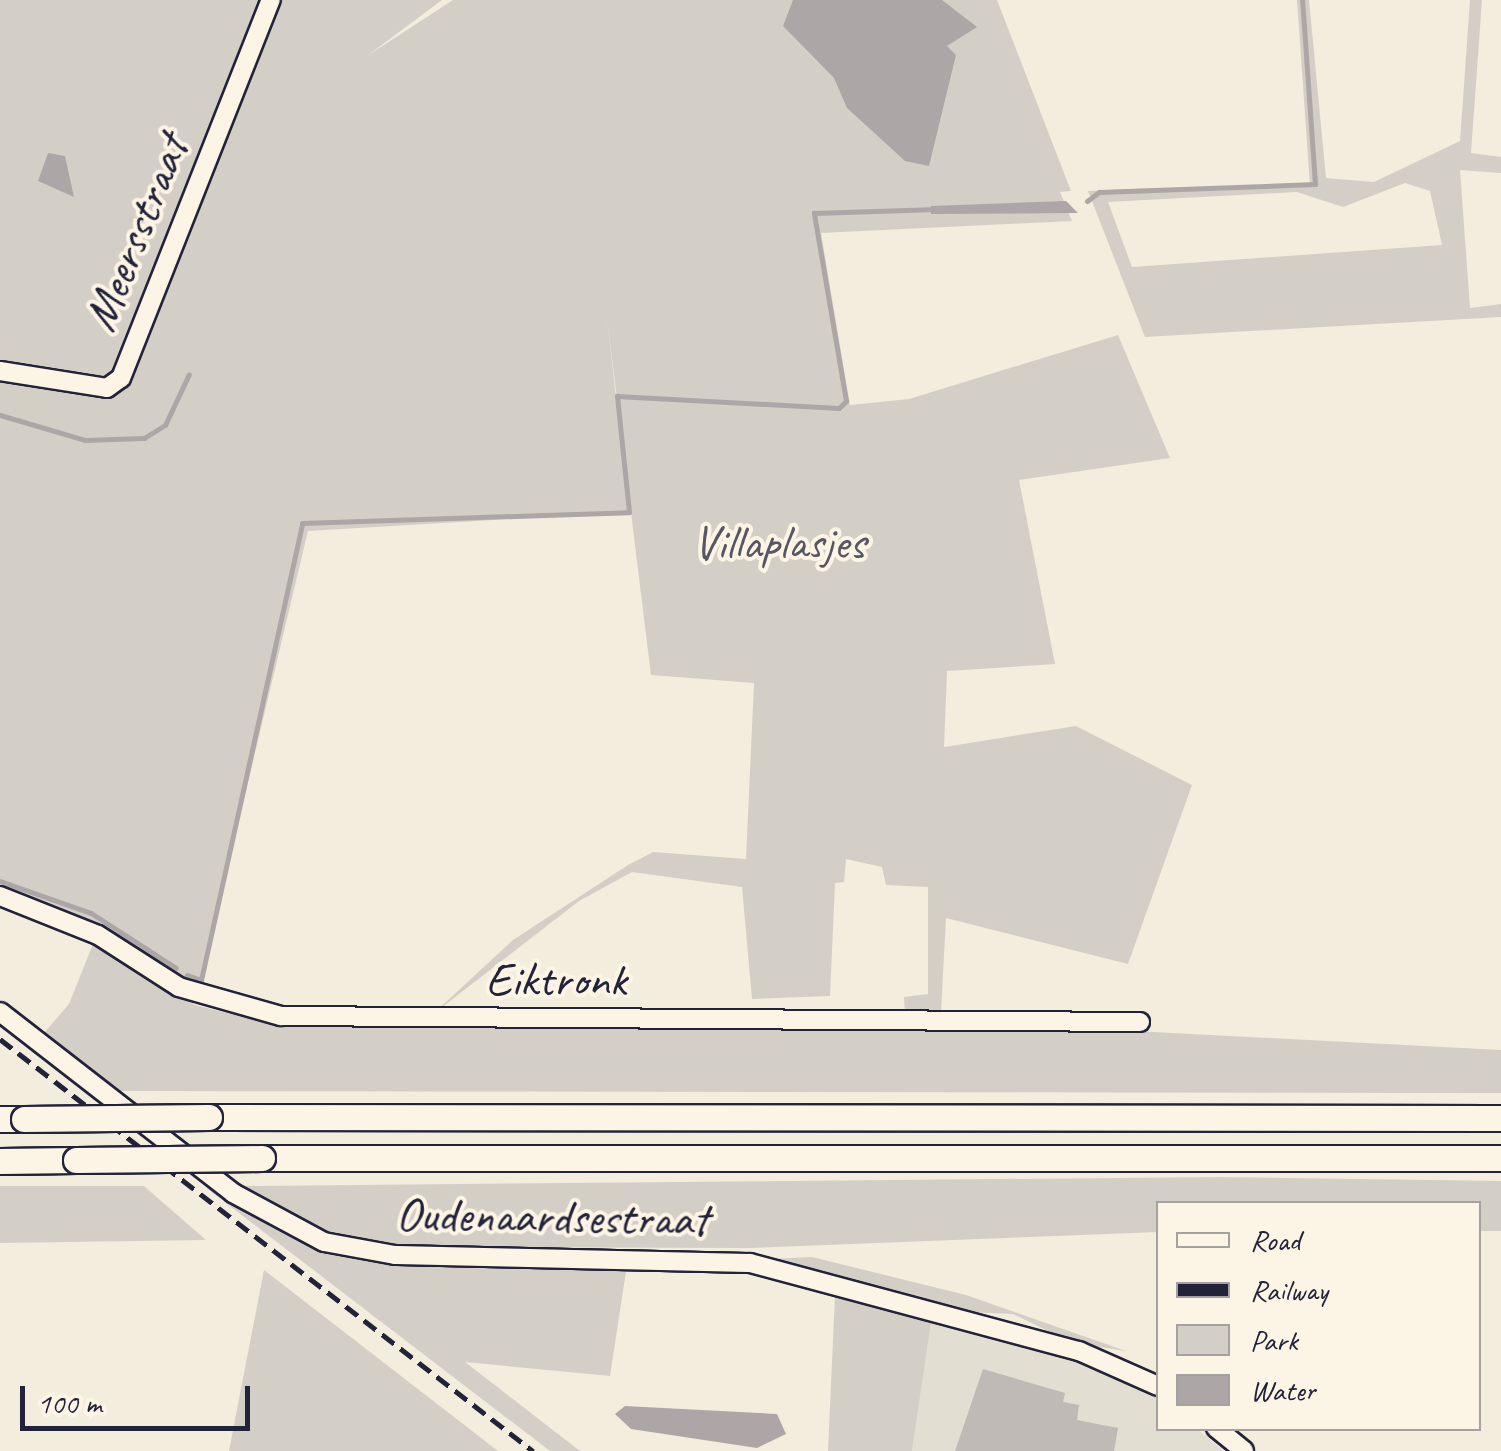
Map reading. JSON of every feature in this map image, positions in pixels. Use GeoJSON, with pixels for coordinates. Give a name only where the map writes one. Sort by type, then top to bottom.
{"type":"FeatureCollection","features":[{"type":"Feature","properties":{"kind":"highway"},"geometry":{"type":"LineString","coordinates":[[12,1119],[1501,1118]]}},
{"type":"Feature","properties":{"kind":"highway"},"geometry":{"type":"LineString","coordinates":[[0,1160],[1501,1158]]}},
{"type":"Feature","properties":{"kind":"street","name":"Meersstraat"},"geometry":{"type":"LineString","coordinates":[[0,371],[106,388],[121,378],[271,0]]}},
{"type":"Feature","properties":{"kind":"street","name":"Eiktronk"},"geometry":{"type":"LineString","coordinates":[[0,896],[98,935],[179,987],[281,1016],[1140,1022]]}},
{"type":"Feature","properties":{"kind":"street","name":"Oudenaardsestraat"},"geometry":{"type":"LineString","coordinates":[[0,1012],[233,1193],[324,1242],[395,1255],[750,1262],[1078,1351],[1156,1385]]}},
{"type":"Feature","properties":{"kind":"street"},"geometry":{"type":"LineString","coordinates":[[1220,1431],[1244,1451]]}},
{"type":"Feature","properties":{"kind":"shaded area"},"geometry":{"type":"Polygon","coordinates":[[[931,1323],[1105,1368],[1156,1396],[1156,1431],[1199,1431],[1224,1451],[912,1451],[931,1323]]]}},
{"type":"Feature","properties":{"kind":"green space","name":"Villaplasjes"},"geometry":{"type":"Polygon","coordinates":[[[0,0],[442,0],[367,56],[453,0],[997,0],[1071,191],[1060,192],[1072,221],[821,233],[850,405],[909,399],[1118,335],[1170,458],[1019,480],[1055,664],[947,671],[944,747],[1076,726],[1192,785],[1128,964],[946,918],[941,1013],[905,1014],[904,997],[928,994],[928,887],[886,885],[882,867],[846,859],[844,882],[835,883],[830,996],[752,999],[742,887],[632,872],[579,901],[432,1015],[513,940],[653,852],[746,859],[754,683],[651,675],[607,318],[629,512],[308,531],[199,987],[80,916],[0,886],[0,0]]]}},
{"type":"Feature","properties":{"kind":"green space"},"geometry":{"type":"Polygon","coordinates":[[[1297,0],[1309,0],[1326,178],[1374,182],[1460,141],[1470,0],[1482,0],[1471,153],[1501,157],[1501,173],[1460,170],[1470,308],[1501,304],[1501,317],[1145,337],[1088,191],[1310,186],[1297,0]],[[1405,183],[1343,207],[1297,192],[1108,202],[1132,267],[1442,245],[1430,191],[1405,183]]]}},
{"type":"Feature","properties":{"kind":"green space"},"geometry":{"type":"Polygon","coordinates":[[[93,944],[195,1005],[270,1024],[1115,1030],[1501,1050],[1501,1093],[118,1091],[44,1033],[69,1004],[93,944]]]}},
{"type":"Feature","properties":{"kind":"green space"},"geometry":{"type":"Polygon","coordinates":[[[1222,1177],[1501,1181],[1501,1231],[1481,1231],[1481,1201],[1156,1201],[1156,1232],[749,1248],[393,1247],[329,1235],[242,1186],[1222,1177]]]}},
{"type":"Feature","properties":{"kind":"green space"},"geometry":{"type":"Polygon","coordinates":[[[0,1186],[144,1186],[206,1240],[0,1243],[0,1186]]]}},
{"type":"Feature","properties":{"kind":"green space"},"geometry":{"type":"Polygon","coordinates":[[[205,1187],[298,1240],[351,1257],[627,1265],[610,1376],[465,1362],[580,1451],[550,1451],[205,1187]]]}},
{"type":"Feature","properties":{"kind":"green space"},"geometry":{"type":"Polygon","coordinates":[[[812,1257],[966,1295],[1126,1351],[1073,1343],[1013,1314],[965,1312],[771,1259],[812,1257]]]}},
{"type":"Feature","properties":{"kind":"green space"},"geometry":{"type":"Polygon","coordinates":[[[264,1270],[498,1451],[229,1451],[264,1270]]]}},
{"type":"Feature","properties":{"kind":"green space"},"geometry":{"type":"Polygon","coordinates":[[[835,1295],[931,1323],[912,1451],[828,1451],[835,1295]]]}},
{"type":"Feature","properties":{"kind":"water"},"geometry":{"type":"Polygon","coordinates":[[[793,0],[942,0],[977,27],[947,46],[956,55],[929,166],[905,161],[847,108],[834,78],[783,26],[793,0]]]}},
{"type":"Feature","properties":{"kind":"water"},"geometry":{"type":"Polygon","coordinates":[[[48,153],[65,156],[74,197],[38,181],[48,153]]]}},
{"type":"Feature","properties":{"kind":"water"},"geometry":{"type":"Polygon","coordinates":[[[1066,201],[1078,213],[931,214],[931,206],[1066,201]]]}},
{"type":"Feature","properties":{"kind":"water"},"geometry":{"type":"Polygon","coordinates":[[[625,1406],[777,1414],[786,1434],[757,1448],[631,1429],[615,1414],[625,1406]]]}},
{"type":"Feature","properties":{"kind":"building"},"geometry":{"type":"Polygon","coordinates":[[[983,1369],[1065,1393],[1063,1402],[1079,1405],[1077,1420],[1118,1428],[1114,1451],[955,1451],[983,1369]]]}},
{"type":"Feature","properties":{"kind":"waterway"},"geometry":{"type":"LineString","coordinates":[[1087,201],[1099,192],[1315,184],[1302,0]]}},
{"type":"Feature","properties":{"kind":"waterway"},"geometry":{"type":"LineString","coordinates":[[187,975],[201,980],[302,523],[629,512],[617,396],[839,408],[846,401],[814,213],[937,209]]}},
{"type":"Feature","properties":{"kind":"waterway"},"geometry":{"type":"LineString","coordinates":[[0,415],[85,440],[144,438],[165,425],[189,374]]}},
{"type":"Feature","properties":{"kind":"waterway"},"geometry":{"type":"LineString","coordinates":[[0,881],[91,913],[176,968]]}},
{"type":"Feature","properties":{"kind":"railway"},"geometry":{"type":"LineString","coordinates":[[0,1039],[533,1451]]}}]}
